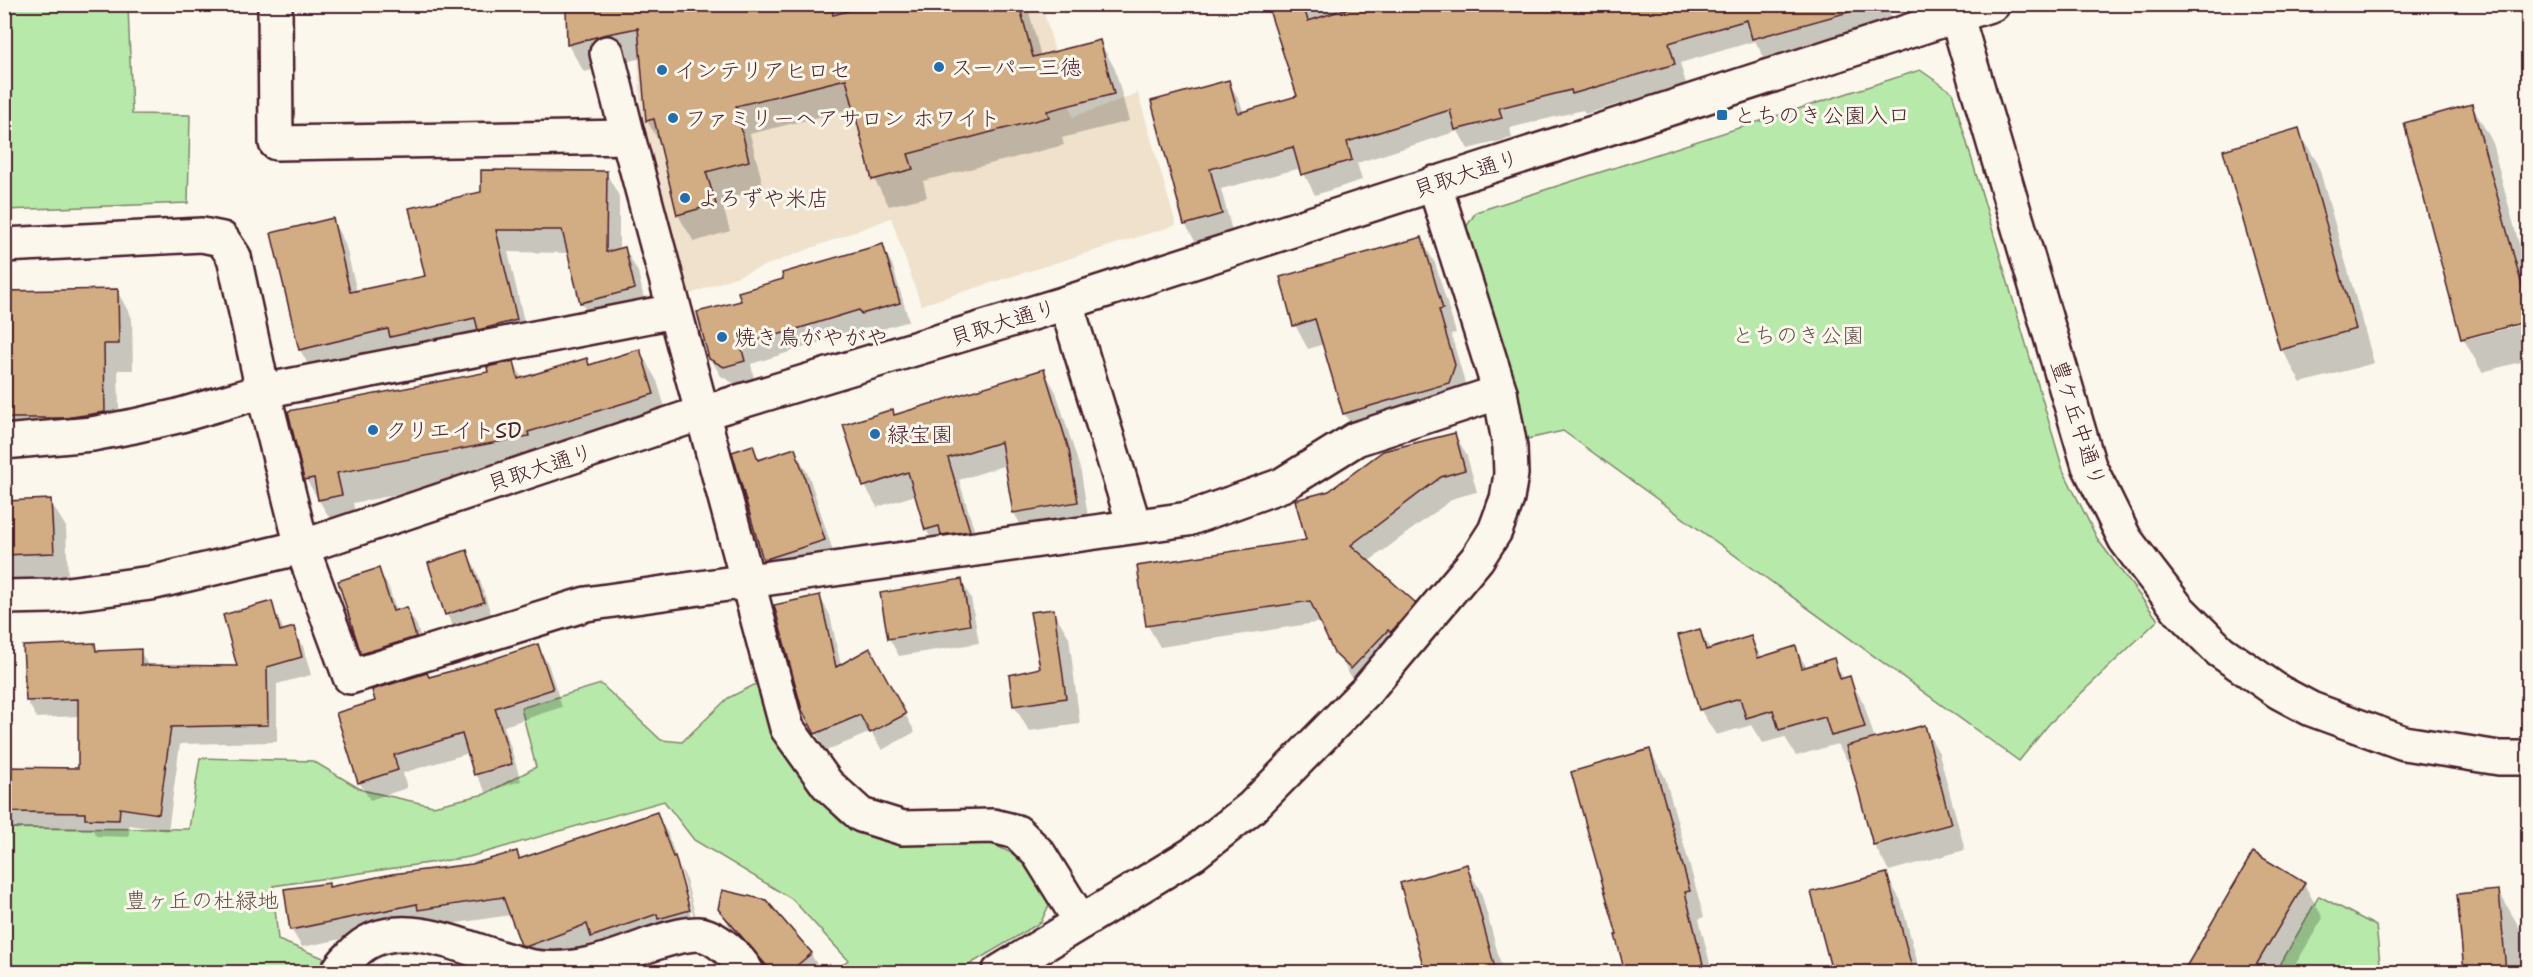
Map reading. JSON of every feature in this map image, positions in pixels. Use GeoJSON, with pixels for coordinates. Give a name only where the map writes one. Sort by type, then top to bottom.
{"type":"FeatureCollection","features":[{"type":"Feature","properties":{"kind":"street"},"geometry":{"type":"LineString","coordinates":[[275,4],[276,143],[628,137]]}},
{"type":"Feature","properties":{"kind":"street","name":"貝取大通り"},"geometry":{"type":"LineString","coordinates":[[4,597],[52,596],[151,583],[302,547],[702,413],[1066,303],[1955,10],[1993,4]]}},
{"type":"Feature","properties":{"kind":"street","name":"豊ケ丘中通り"},"geometry":{"type":"LineString","coordinates":[[1955,10],[2089,466],[2125,538],[2179,610],[2220,651],[2279,692],[2311,709],[2404,743],[2499,758],[2529,759]]}},
{"type":"Feature","properties":{"kind":"street"},"geometry":{"type":"LineString","coordinates":[[607,53],[654,237],[787,728],[827,783],[861,815],[903,828],[993,826],[1017,832],[1039,854],[1081,922]]}},
{"type":"Feature","properties":{"kind":"street"},"geometry":{"type":"LineString","coordinates":[[999,972],[1193,854],[1251,808],[1366,690],[1477,560],[1495,531],[1507,499],[1511,474],[1510,447],[1500,393],[1434,183]]}},
{"type":"Feature","properties":{"kind":"street"},"geometry":{"type":"LineString","coordinates":[[4,245],[202,235],[222,239],[234,256],[263,391],[302,547],[350,677],[586,604],[1188,519],[1282,485],[1356,439],[1500,393]]}},
{"type":"Feature","properties":{"kind":"street"},"geometry":{"type":"LineString","coordinates":[[1066,303],[1134,525]]}},
{"type":"Feature","properties":{"kind":"street"},"geometry":{"type":"LineString","coordinates":[[4,442],[92,434],[134,426],[178,416],[263,391],[674,311]]}},
{"type":"Feature","properties":{"kind":"street"},"geometry":{"type":"LineString","coordinates":[[338,972],[356,951],[375,937],[401,932],[426,936],[532,966],[562,969],[591,966],[667,939],[699,934],[719,942],[747,972]]}},
{"type":"Feature","properties":{"kind":"shaded area"},"geometry":{"type":"Polygon","coordinates":[[[816,5],[1042,5],[1073,117],[1138,93],[1176,225],[921,305],[891,218],[685,296],[642,136],[638,57],[807,10],[816,5]]]}},
{"type":"Feature","properties":{"kind":"green space"},"geometry":{"type":"Polygon","coordinates":[[[4,5],[128,5],[132,114],[190,115],[188,203],[5,210],[4,5]]]}},
{"type":"Feature","properties":{"kind":"green space","name":"とちのき公園"},"geometry":{"type":"Polygon","coordinates":[[[1920,70],[1952,92],[2063,470],[2098,540],[2158,620],[2049,724],[2019,761],[1563,431],[1527,439],[1463,232],[1476,212],[1920,70]]]}},
{"type":"Feature","properties":{"kind":"green space","name":"豊ヶ丘の杜緑地"},"geometry":{"type":"Polygon","coordinates":[[[760,682],[772,722],[814,795],[842,823],[879,840],[990,843],[1018,856],[1050,903],[1041,922],[957,972],[840,972],[838,969],[848,960],[792,899],[694,840],[664,801],[469,857],[273,886],[278,940],[326,959],[323,972],[5,972],[5,828],[189,829],[200,758],[313,761],[362,790],[433,806],[485,794],[536,767],[521,708],[601,684],[661,740],[682,742],[728,698],[760,682]]]}},
{"type":"Feature","properties":{"kind":"green space"},"geometry":{"type":"Polygon","coordinates":[[[2319,896],[2376,926],[2381,972],[2276,972],[2319,896]]]}},
{"type":"Feature","properties":{"kind":"building"},"geometry":{"type":"Polygon","coordinates":[[[583,4],[832,4],[833,15],[873,4],[1019,4],[1033,57],[1100,40],[1114,94],[1047,111],[1049,117],[908,154],[913,169],[872,180],[846,79],[736,106],[749,161],[706,172],[716,204],[677,215],[654,119],[646,121],[638,28],[567,45],[566,8],[583,4]]]}},
{"type":"Feature","properties":{"kind":"building"},"geometry":{"type":"Polygon","coordinates":[[[1286,4],[1303,4],[1308,21],[1362,4],[1848,4],[1849,12],[1752,39],[1747,20],[1669,43],[1675,64],[1572,94],[1571,90],[1499,108],[1502,118],[1455,130],[1450,110],[1347,142],[1352,160],[1301,175],[1293,147],[1210,169],[1222,214],[1184,225],[1151,101],[1229,80],[1238,113],[1297,96],[1269,10],[1286,4]]]}},
{"type":"Feature","properties":{"kind":"building"},"geometry":{"type":"Polygon","coordinates":[[[2472,104],[2529,311],[2529,321],[2461,339],[2404,123],[2472,104]]]}},
{"type":"Feature","properties":{"kind":"building"},"geometry":{"type":"Polygon","coordinates":[[[2299,128],[2356,329],[2280,350],[2223,150],[2299,128]]]}},
{"type":"Feature","properties":{"kind":"building"},"geometry":{"type":"Polygon","coordinates":[[[481,170],[607,171],[606,252],[625,247],[635,289],[580,303],[562,230],[496,230],[517,320],[478,330],[475,318],[390,337],[388,329],[299,350],[271,233],[333,218],[350,292],[425,276],[409,208],[481,192],[481,170]]]}},
{"type":"Feature","properties":{"kind":"building"},"geometry":{"type":"Polygon","coordinates":[[[1422,237],[1443,309],[1439,310],[1455,365],[1449,383],[1343,414],[1315,319],[1293,326],[1280,277],[1422,237]]]}},
{"type":"Feature","properties":{"kind":"building"},"geometry":{"type":"Polygon","coordinates":[[[883,244],[900,303],[861,314],[859,310],[741,346],[745,361],[724,367],[709,359],[697,312],[741,301],[738,292],[783,279],[782,273],[883,244]]]}},
{"type":"Feature","properties":{"kind":"building"},"geometry":{"type":"Polygon","coordinates":[[[118,289],[119,344],[104,344],[105,412],[65,418],[4,418],[4,291],[118,289]]]}},
{"type":"Feature","properties":{"kind":"building"},"geometry":{"type":"Polygon","coordinates":[[[640,349],[654,394],[528,432],[529,436],[337,473],[342,495],[318,500],[314,478],[304,480],[288,411],[488,372],[487,367],[514,361],[518,379],[587,358],[589,365],[640,349]]]}},
{"type":"Feature","properties":{"kind":"building"},"geometry":{"type":"Polygon","coordinates":[[[1044,369],[1069,450],[1078,502],[1013,513],[1001,442],[948,458],[970,531],[941,535],[939,526],[925,530],[908,472],[863,487],[843,425],[893,409],[894,415],[1044,369]]]}},
{"type":"Feature","properties":{"kind":"building"},"geometry":{"type":"Polygon","coordinates":[[[1455,433],[1465,470],[1441,477],[1351,545],[1416,603],[1391,632],[1388,630],[1351,669],[1334,653],[1310,601],[1146,626],[1137,566],[1306,540],[1295,500],[1329,491],[1383,451],[1455,433]]]}},
{"type":"Feature","properties":{"kind":"building"},"geometry":{"type":"Polygon","coordinates":[[[753,445],[758,460],[795,448],[825,540],[763,560],[732,452],[753,445]]]}},
{"type":"Feature","properties":{"kind":"building"},"geometry":{"type":"Polygon","coordinates":[[[51,499],[54,553],[4,555],[4,501],[51,499]]]}},
{"type":"Feature","properties":{"kind":"building"},"geometry":{"type":"Polygon","coordinates":[[[467,550],[484,602],[445,615],[428,563],[467,550]]]}},
{"type":"Feature","properties":{"kind":"building"},"geometry":{"type":"Polygon","coordinates":[[[379,568],[393,611],[407,607],[416,637],[361,654],[338,581],[379,568]]]}},
{"type":"Feature","properties":{"kind":"building"},"geometry":{"type":"Polygon","coordinates":[[[962,579],[970,625],[888,639],[880,593],[962,579]]]}},
{"type":"Feature","properties":{"kind":"building"},"geometry":{"type":"Polygon","coordinates":[[[820,595],[836,667],[870,648],[906,714],[870,733],[860,715],[815,734],[802,710],[774,605],[820,595]]]}},
{"type":"Feature","properties":{"kind":"building"},"geometry":{"type":"Polygon","coordinates":[[[272,601],[280,631],[294,627],[302,657],[267,667],[268,725],[171,727],[159,814],[120,808],[119,820],[85,819],[85,813],[4,812],[4,767],[78,768],[78,699],[26,701],[23,646],[95,643],[96,651],[141,649],[141,665],[237,666],[223,615],[272,601]]]}},
{"type":"Feature","properties":{"kind":"building"},"geometry":{"type":"Polygon","coordinates":[[[1054,609],[1066,698],[1013,706],[1009,675],[1040,668],[1030,612],[1054,609]]]}},
{"type":"Feature","properties":{"kind":"building"},"geometry":{"type":"Polygon","coordinates":[[[1700,629],[1706,650],[1751,636],[1758,658],[1796,646],[1802,668],[1834,658],[1840,679],[1850,676],[1865,727],[1831,736],[1825,717],[1779,730],[1773,710],[1746,718],[1740,698],[1699,710],[1678,635],[1700,629]]]}},
{"type":"Feature","properties":{"kind":"building"},"geometry":{"type":"Polygon","coordinates":[[[538,644],[553,689],[495,708],[512,764],[474,775],[462,734],[394,755],[398,770],[358,783],[336,713],[375,701],[372,690],[427,673],[429,677],[481,663],[538,644]]]}},
{"type":"Feature","properties":{"kind":"building"},"geometry":{"type":"Polygon","coordinates":[[[1925,725],[1951,824],[1873,845],[1846,746],[1925,725]]]}},
{"type":"Feature","properties":{"kind":"building"},"geometry":{"type":"Polygon","coordinates":[[[1650,749],[1690,891],[1685,892],[1705,972],[1625,972],[1615,935],[1617,935],[1571,772],[1650,749]]]}},
{"type":"Feature","properties":{"kind":"building"},"geometry":{"type":"Polygon","coordinates":[[[657,812],[673,857],[675,856],[690,910],[658,919],[657,914],[591,937],[587,924],[528,946],[521,945],[503,897],[418,910],[417,904],[290,930],[284,889],[329,883],[329,887],[392,874],[472,864],[517,851],[519,859],[657,812]]]}},
{"type":"Feature","properties":{"kind":"building"},"geometry":{"type":"Polygon","coordinates":[[[2253,852],[2305,883],[2252,972],[2183,972],[2253,852]]]}},
{"type":"Feature","properties":{"kind":"building"},"geometry":{"type":"Polygon","coordinates":[[[1467,864],[1496,972],[1425,972],[1400,883],[1467,864]]]}},
{"type":"Feature","properties":{"kind":"building"},"geometry":{"type":"Polygon","coordinates":[[[1887,873],[1913,972],[1832,972],[1811,892],[1887,873]]]}},
{"type":"Feature","properties":{"kind":"building"},"geometry":{"type":"Polygon","coordinates":[[[722,890],[766,900],[812,953],[789,972],[772,972],[718,909],[722,890]]]}},
{"type":"Feature","properties":{"kind":"building"},"geometry":{"type":"Polygon","coordinates":[[[2499,890],[2506,972],[2464,972],[2457,894],[2499,890]]]}},
{"type":"Feature","properties":{"kind":"place","name":"スーパー三徳"},"geometry":{"type":"Point","coordinates":[939,67]}},
{"type":"Feature","properties":{"kind":"place","name":"インテリアヒロセ"},"geometry":{"type":"Point","coordinates":[662,70]}},
{"type":"Feature","properties":{"kind":"place","name":"とちのき公園入口"},"geometry":{"type":"Point","coordinates":[1722,115]}},
{"type":"Feature","properties":{"kind":"place","name":"ファミリーヘアサロン ホワイト"},"geometry":{"type":"Point","coordinates":[673,118]}},
{"type":"Feature","properties":{"kind":"place","name":"よろずや米店"},"geometry":{"type":"Point","coordinates":[685,198]}},
{"type":"Feature","properties":{"kind":"place","name":"焼き鳥がやがや"},"geometry":{"type":"Point","coordinates":[722,337]}},
{"type":"Feature","properties":{"kind":"place","name":"クリエイトSD"},"geometry":{"type":"Point","coordinates":[373,430]}},
{"type":"Feature","properties":{"kind":"place","name":"緑宝園"},"geometry":{"type":"Point","coordinates":[875,434]}}]}
